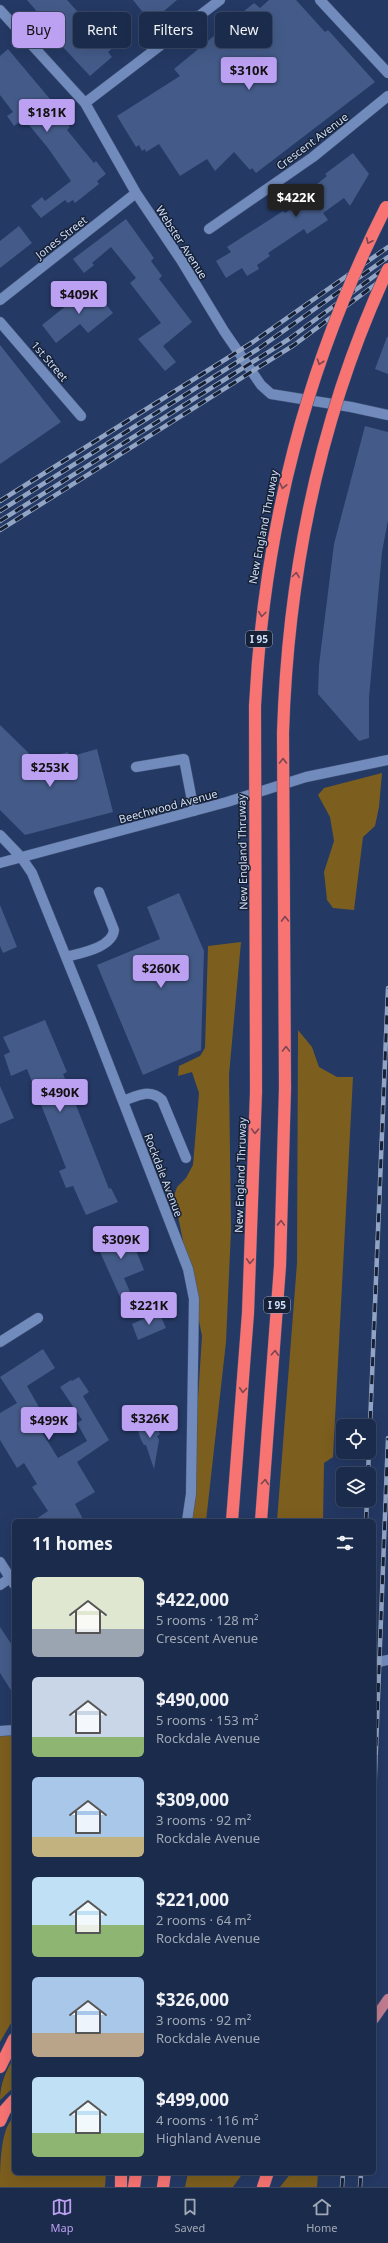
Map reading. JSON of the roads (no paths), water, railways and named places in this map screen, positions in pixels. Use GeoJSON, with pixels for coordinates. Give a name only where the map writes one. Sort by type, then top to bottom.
{"type":"FeatureCollection","features":[{"type":"Feature","properties":{"kind":"highway","name":"New England Thruway"},"geometry":{"type":"LineString","coordinates":[[232,1519],[248,1314],[256,1092],[255,706],[258,650],[268,570],[284,481],[308,396],[341,306],[387,205]]}},
{"type":"Feature","properties":{"kind":"highway","name":"I 95"},"geometry":{"type":"LineString","coordinates":[[261,1519],[280,1266],[285,1088],[283,733],[285,678],[293,595],[307,512],[327,432],[353,353],[388,269]]}},
{"type":"Feature","properties":{"kind":"highway"},"geometry":{"type":"LineString","coordinates":[[0,2067],[12,2043]]}},
{"type":"Feature","properties":{"kind":"highway"},"geometry":{"type":"LineString","coordinates":[[0,2121],[5,2110],[12,2102]]}},
{"type":"Feature","properties":{"kind":"highway"},"geometry":{"type":"LineString","coordinates":[[121,2175],[121,2187]]}},
{"type":"Feature","properties":{"kind":"highway"},"geometry":{"type":"LineString","coordinates":[[134,2187],[136,2175]]}},
{"type":"Feature","properties":{"kind":"highway"},"geometry":{"type":"LineString","coordinates":[[163,2187],[165,2175]]}},
{"type":"Feature","properties":{"kind":"main road"},"geometry":{"type":"LineString","coordinates":[[376,2016],[388,1999]]}},
{"type":"Feature","properties":{"kind":"main road"},"geometry":{"type":"LineString","coordinates":[[259,2187],[266,2178]]}},
{"type":"Feature","properties":{"kind":"street"},"geometry":{"type":"LineString","coordinates":[[86,103],[220,0]]}},
{"type":"Feature","properties":{"kind":"street"},"geometry":{"type":"LineString","coordinates":[[320,0],[388,73]]}},
{"type":"Feature","properties":{"kind":"street","name":"Webster Avenue"},"geometry":{"type":"LineString","coordinates":[[0,10],[86,103],[136,193],[181,260],[224,331],[261,385],[271,394],[351,407],[388,415]]}},
{"type":"Feature","properties":{"kind":"street","name":"Crescent Avenue"},"geometry":{"type":"LineString","coordinates":[[209,229],[313,157],[388,96]]}},
{"type":"Feature","properties":{"kind":"street","name":"Jones Street"},"geometry":{"type":"LineString","coordinates":[[0,300],[136,193]]}},
{"type":"Feature","properties":{"kind":"street","name":"1st Street"},"geometry":{"type":"LineString","coordinates":[[0,322],[81,416]]}},
{"type":"Feature","properties":{"kind":"street"},"geometry":{"type":"LineString","coordinates":[[136,767],[184,759],[194,811]]}},
{"type":"Feature","properties":{"kind":"street","name":"Beechwood Avenue"},"geometry":{"type":"LineString","coordinates":[[0,863],[194,811],[306,777],[388,760]]}},
{"type":"Feature","properties":{"kind":"street","name":"Rockdale Avenue"},"geometry":{"type":"LineString","coordinates":[[0,835],[21,857],[32,873],[188,1269],[194,1299],[191,1494],[187,1519]]}},
{"type":"Feature","properties":{"kind":"street"},"geometry":{"type":"LineString","coordinates":[[66,957],[106,942],[114,934],[114,930],[100,892]]}},
{"type":"Feature","properties":{"kind":"street"},"geometry":{"type":"LineString","coordinates":[[123,1101],[151,1092],[156,1094],[162,1100],[186,1158]]}},
{"type":"Feature","properties":{"kind":"street"},"geometry":{"type":"LineString","coordinates":[[0,1342],[38,1318]]}},
{"type":"Feature","properties":{"kind":"street"},"geometry":{"type":"LineString","coordinates":[[0,1562],[12,1581],[0,1586]]}},
{"type":"Feature","properties":{"kind":"street"},"geometry":{"type":"LineString","coordinates":[[376,1663],[388,1660]]}},
{"type":"Feature","properties":{"kind":"street"},"geometry":{"type":"LineString","coordinates":[[0,1731],[12,1730]]}},
{"type":"Feature","properties":{"kind":"railway"},"geometry":{"type":"LineString","coordinates":[[0,501],[253,342],[388,247]]}},
{"type":"Feature","properties":{"kind":"railway"},"geometry":{"type":"LineString","coordinates":[[0,511],[258,349],[388,257]]}},
{"type":"Feature","properties":{"kind":"railway"},"geometry":{"type":"LineString","coordinates":[[0,521],[289,339],[388,266]]}},
{"type":"Feature","properties":{"kind":"railway"},"geometry":{"type":"LineString","coordinates":[[0,530],[294,345],[388,275]]}},
{"type":"Feature","properties":{"kind":"railway"},"geometry":{"type":"LineString","coordinates":[[368,1467],[388,988]]}},
{"type":"Feature","properties":{"kind":"railway"},"geometry":{"type":"LineString","coordinates":[[376,1748],[388,1438]]}},
{"type":"Feature","properties":{"kind":"railway"},"geometry":{"type":"LineString","coordinates":[[366,1519],[367,1507]]}},
{"type":"Feature","properties":{"kind":"railway"},"geometry":{"type":"LineString","coordinates":[[342,2187],[343,2175]]}},
{"type":"Feature","properties":{"kind":"railway"},"geometry":{"type":"LineString","coordinates":[[360,2187],[361,2175]]}}]}
